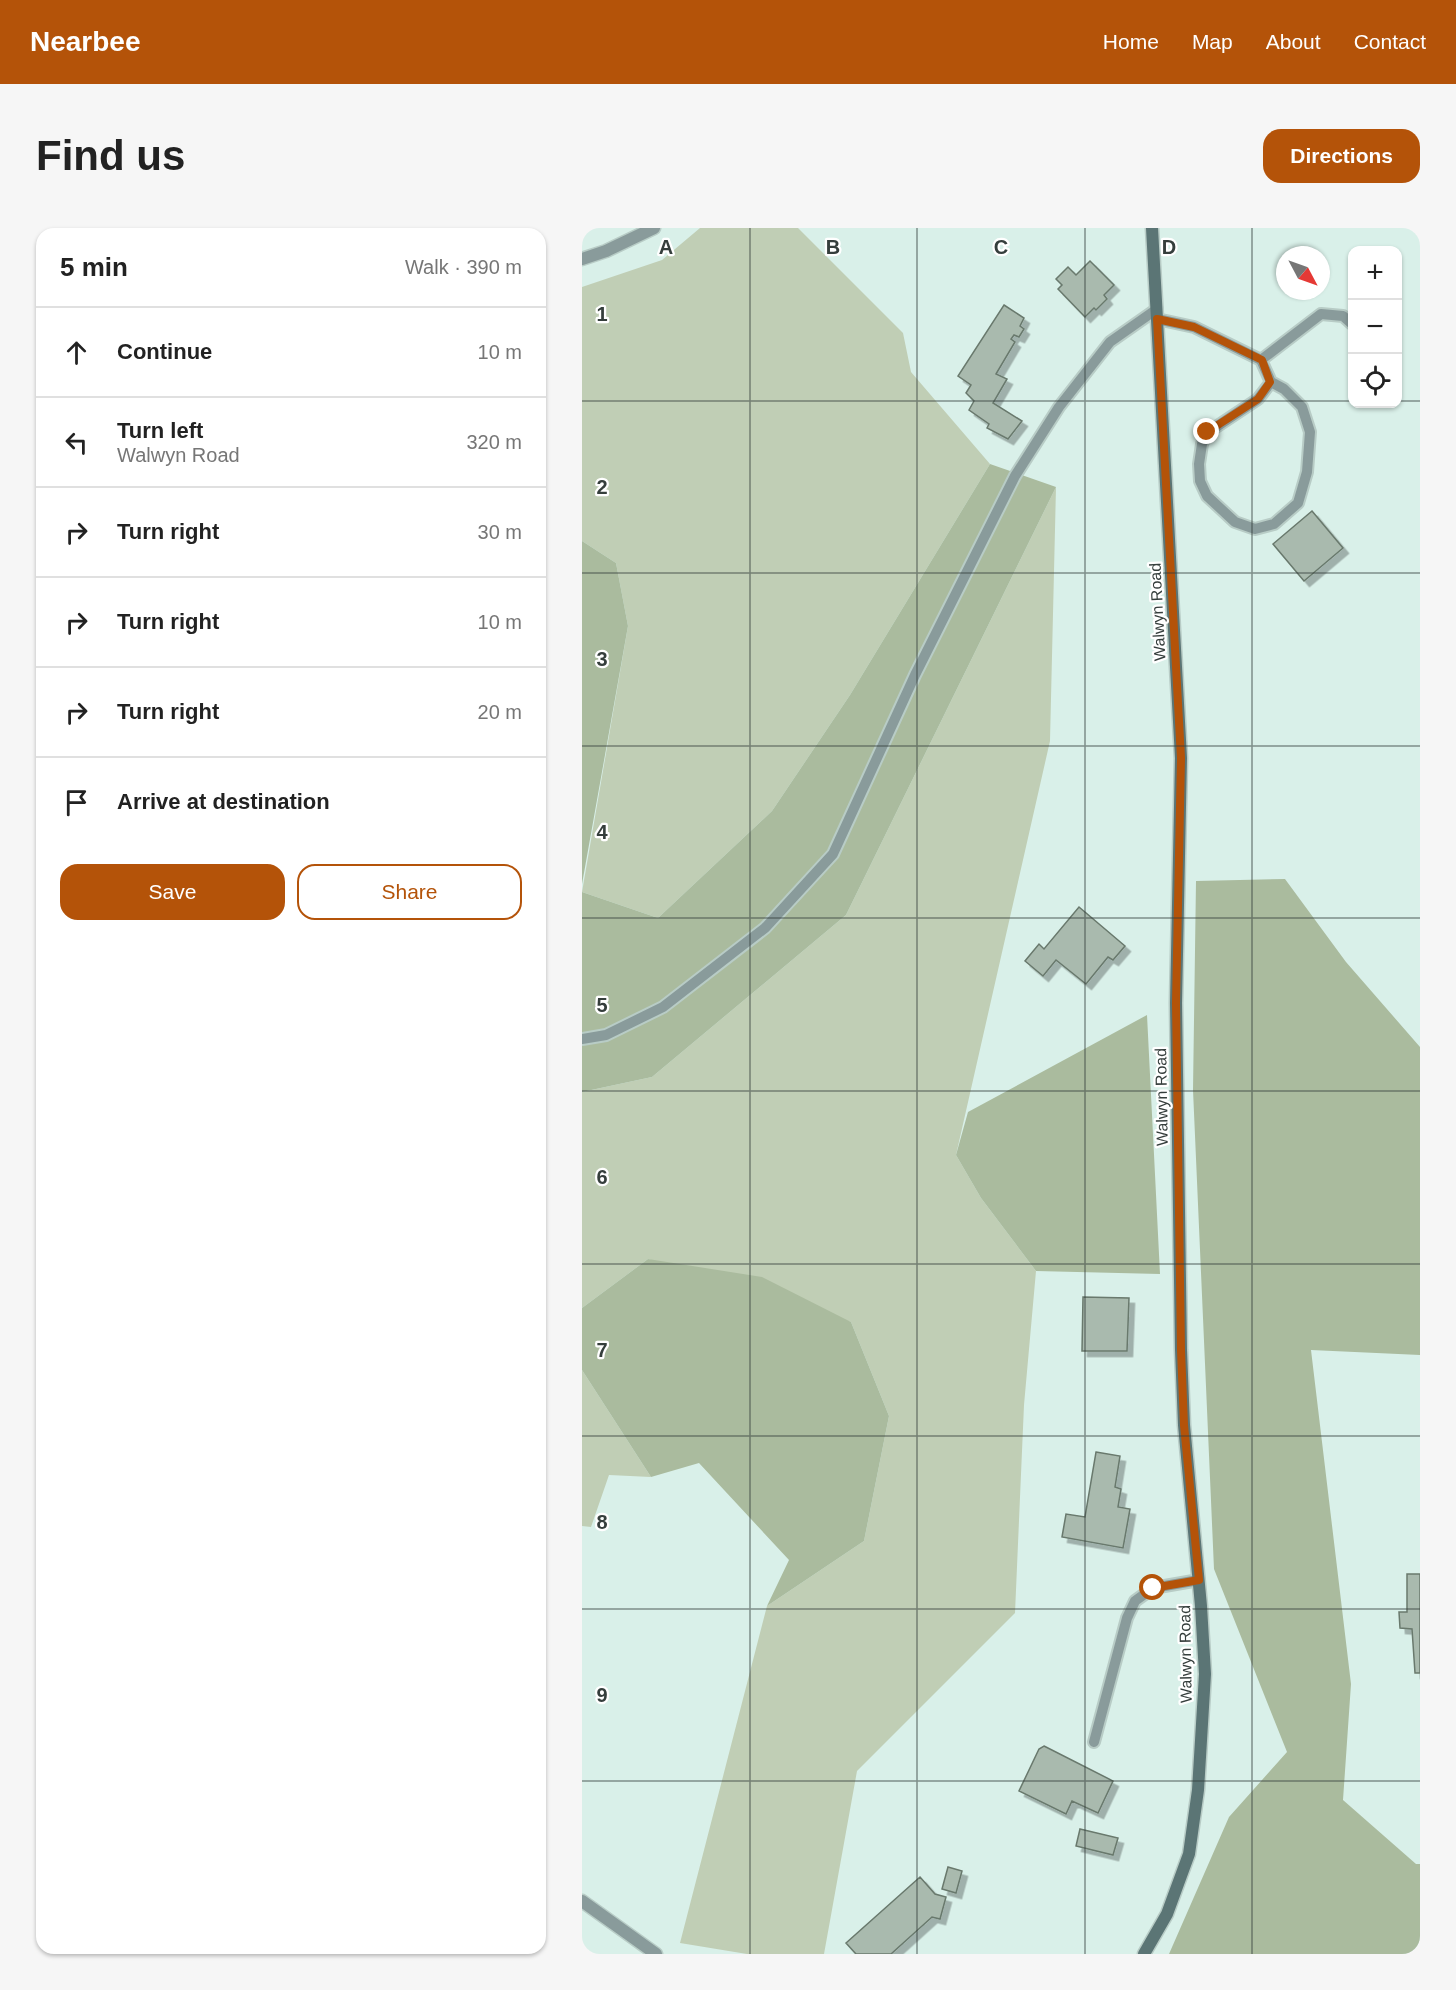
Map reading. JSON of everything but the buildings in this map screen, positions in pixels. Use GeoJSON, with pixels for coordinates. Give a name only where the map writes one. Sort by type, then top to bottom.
{"type":"FeatureCollection","features":[{"type":"Feature","properties":{"kind":"main road","name":"Walwyn Road"},"geometry":{"type":"LineString","coordinates":[[1144,1954],[1167,1914],[1189,1854],[1198,1790],[1205,1674],[1199,1580],[1184,1425],[1181,1350],[1176,1003],[1181,758],[1152,228]]}},
{"type":"Feature","properties":{"kind":"street"},"geometry":{"type":"LineString","coordinates":[[582,259],[606,251],[654,228]]}},
{"type":"Feature","properties":{"kind":"street"},"geometry":{"type":"LineString","coordinates":[[582,1901],[656,1954]]}},
{"type":"Feature","properties":{"kind":"lane"},"geometry":{"type":"LineString","coordinates":[[582,1039],[606,1035],[663,1007],[765,928],[833,854],[915,675],[1016,476],[1059,407],[1110,342],[1157,314],[1194,327],[1262,360],[1270,382],[1284,388],[1302,407],[1310,432],[1307,472],[1298,503],[1274,524],[1255,529],[1235,522],[1207,496],[1200,481],[1199,464],[1202,444],[1207,432],[1258,399],[1270,382]]}},
{"type":"Feature","properties":{"kind":"lane"},"geometry":{"type":"LineString","coordinates":[[1262,360],[1321,314],[1343,316],[1348,320]]}},
{"type":"Feature","properties":{"kind":"lane"},"geometry":{"type":"LineString","coordinates":[[1094,1742],[1127,1618],[1135,1601],[1153,1588],[1199,1580]]}},
{"type":"Feature","properties":{"kind":"green space"},"geometry":{"type":"Polygon","coordinates":[[[700,228],[798,228],[903,333],[911,372],[990,464],[850,695],[772,811],[658,918],[582,892],[628,626],[616,563],[582,541],[582,287],[662,260],[700,228]]]}},
{"type":"Feature","properties":{"kind":"green space"},"geometry":{"type":"Polygon","coordinates":[[[990,464],[1056,487],[846,915],[652,1077],[582,1092],[582,892],[658,918],[772,811],[850,695],[990,464]]]}},
{"type":"Feature","properties":{"kind":"green space"},"geometry":{"type":"Polygon","coordinates":[[[1056,487],[1050,741],[956,1155],[981,1198],[1036,1271],[1024,1405],[1015,1613],[857,1771],[824,1954],[747,1954],[680,1943],[767,1606],[864,1541],[889,1416],[851,1322],[648,1259],[582,1308],[582,1092],[652,1077],[846,915],[1056,487]]]}},
{"type":"Feature","properties":{"kind":"green space"},"geometry":{"type":"Polygon","coordinates":[[[582,541],[616,563],[628,626],[582,884],[582,541]]]}},
{"type":"Feature","properties":{"kind":"green space"},"geometry":{"type":"Polygon","coordinates":[[[1285,879],[1346,962],[1420,1047],[1420,1355],[1311,1350],[1351,1684],[1343,1800],[1416,1864],[1420,1864],[1420,1954],[1169,1954],[1229,1817],[1287,1752],[1214,1569],[1193,1090],[1196,881],[1285,879]]]}},
{"type":"Feature","properties":{"kind":"green space"},"geometry":{"type":"Polygon","coordinates":[[[1147,1015],[1160,1274],[1036,1271],[981,1198],[956,1155],[968,1112],[1147,1015]]]}},
{"type":"Feature","properties":{"kind":"green space"},"geometry":{"type":"Polygon","coordinates":[[[648,1259],[762,1277],[851,1322],[889,1416],[864,1541],[767,1606],[789,1560],[699,1463],[651,1477],[582,1370],[582,1308],[648,1259]]]}},
{"type":"Feature","properties":{"kind":"green space"},"geometry":{"type":"Polygon","coordinates":[[[582,1370],[651,1477],[609,1475],[591,1527],[582,1526],[582,1370]]]}},
{"type":"Feature","properties":{"kind":"route"},"geometry":{"type":"LineString","coordinates":[[1153,1588],[1199,1580],[1184,1425],[1181,1350],[1176,1003],[1181,758],[1157,319],[1194,327],[1262,360],[1270,382],[1258,399],[1207,432]]}}]}
